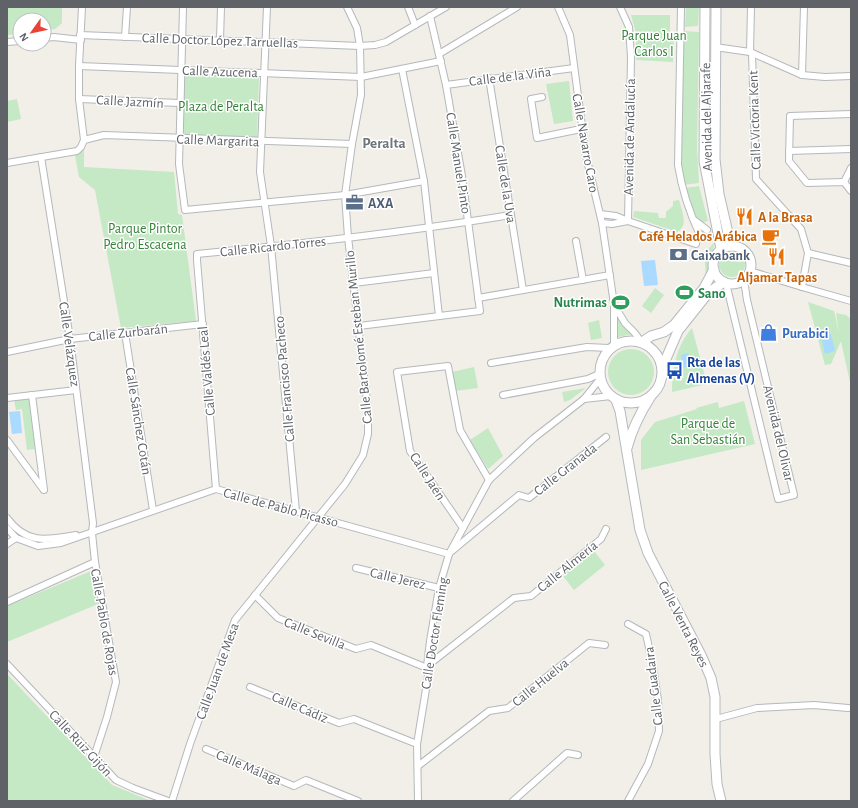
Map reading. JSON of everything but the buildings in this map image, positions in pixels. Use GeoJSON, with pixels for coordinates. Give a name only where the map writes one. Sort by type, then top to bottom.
{"type":"FeatureCollection","features":[{"type":"Feature","properties":{"kind":"main road","name":"Avenida del Aljarafe"},"geometry":{"type":"LineString","coordinates":[[705,7],[704,161],[721,249]]}},
{"type":"Feature","properties":{"kind":"main road","name":"Avenida del Aljarafe"},"geometry":{"type":"LineString","coordinates":[[716,7],[715,159],[719,194],[731,246]]}},
{"type":"Feature","properties":{"kind":"main road"},"geometry":{"type":"LineString","coordinates":[[731,246],[737,246],[743,249],[747,253],[751,265],[750,271],[744,280],[732,284],[725,282],[716,274],[714,269],[714,258],[721,249],[731,246]]}},
{"type":"Feature","properties":{"kind":"main road"},"geometry":{"type":"LineString","coordinates":[[641,342],[651,336],[664,332],[674,325],[704,288],[714,269]]}},
{"type":"Feature","properties":{"kind":"main road"},"geometry":{"type":"LineString","coordinates":[[662,368],[678,331],[709,292],[725,282]]}},
{"type":"Feature","properties":{"kind":"main road"},"geometry":{"type":"LineString","coordinates":[[626,340],[641,342],[650,346],[656,352],[662,368],[662,378],[658,388],[652,395],[644,400],[634,403],[625,403],[613,398],[604,388],[600,376],[600,364],[604,356],[612,347],[626,340]]}},
{"type":"Feature","properties":{"kind":"main road","name":"Calle Venta Reyes"},"geometry":{"type":"LineString","coordinates":[[626,451],[630,435],[641,411],[652,395]]}},
{"type":"Feature","properties":{"kind":"main road","name":"Calle Venta Reyes"},"geometry":{"type":"LineString","coordinates":[[613,398],[620,411],[640,530],[648,553],[701,655],[711,678],[715,697],[715,754],[717,784],[721,801]]}},
{"type":"Feature","properties":{"kind":"street"},"geometry":{"type":"LineString","coordinates":[[7,163],[77,151],[81,147],[84,140],[79,99],[82,7]]}},
{"type":"Feature","properties":{"kind":"street"},"geometry":{"type":"LineString","coordinates":[[125,37],[127,7]]}},
{"type":"Feature","properties":{"kind":"street"},"geometry":{"type":"LineString","coordinates":[[183,7],[179,164],[184,210],[345,195],[424,181]]}},
{"type":"Feature","properties":{"kind":"street"},"geometry":{"type":"LineString","coordinates":[[220,40],[221,7]]}},
{"type":"Feature","properties":{"kind":"street","name":"Calle Francisco Pacheco"},"geometry":{"type":"LineString","coordinates":[[266,7],[260,172],[272,246],[296,511]]}},
{"type":"Feature","properties":{"kind":"street","name":"Calle Bartolomé Esteban Murillo"},"geometry":{"type":"LineString","coordinates":[[317,516],[344,484],[363,456],[368,434],[368,410],[348,237],[345,195],[361,95],[362,77],[357,28],[347,7]]}},
{"type":"Feature","properties":{"kind":"street"},"geometry":{"type":"LineString","coordinates":[[408,7],[415,25]]}},
{"type":"Feature","properties":{"kind":"street","name":"Calle Doctor López Tarruellas"},"geometry":{"type":"LineString","coordinates":[[52,37],[125,37],[360,46],[375,45],[386,42],[446,7]]}},
{"type":"Feature","properties":{"kind":"street"},"geometry":{"type":"LineString","coordinates":[[439,54],[517,7]]}},
{"type":"Feature","properties":{"kind":"street","name":"Calle Navarro Caro"},"geometry":{"type":"LineString","coordinates":[[558,7],[570,35],[581,129],[602,223],[614,304],[612,347]]}},
{"type":"Feature","properties":{"kind":"street","name":"Avenida de Andalucía"},"geometry":{"type":"LineString","coordinates":[[620,7],[629,26],[631,57],[628,221]]}},
{"type":"Feature","properties":{"kind":"street"},"geometry":{"type":"LineString","coordinates":[[681,7],[678,165],[681,186],[692,219],[700,236]]}},
{"type":"Feature","properties":{"kind":"street","name":"Calle Victoria Kent"},"geometry":{"type":"LineString","coordinates":[[751,7],[751,52],[756,178],[801,229],[808,253],[802,287]]}},
{"type":"Feature","properties":{"kind":"street"},"geometry":{"type":"LineString","coordinates":[[802,75],[804,7]]}},
{"type":"Feature","properties":{"kind":"street","name":"Calle Manuel Pinto"},"geometry":{"type":"LineString","coordinates":[[430,16],[446,85],[462,176],[480,311],[439,316]]}},
{"type":"Feature","properties":{"kind":"street"},"geometry":{"type":"LineString","coordinates":[[715,47],[751,52],[802,75],[824,77],[851,76]]}},
{"type":"Feature","properties":{"kind":"street","name":"Calle Azucena"},"geometry":{"type":"LineString","coordinates":[[79,66],[362,77],[441,61]]}},
{"type":"Feature","properties":{"kind":"street","name":"Calle de la Viña"},"geometry":{"type":"LineString","coordinates":[[446,85],[489,78],[574,68]]}},
{"type":"Feature","properties":{"kind":"street"},"geometry":{"type":"LineString","coordinates":[[359,326],[439,316],[424,181],[402,69]]}},
{"type":"Feature","properties":{"kind":"street","name":"Calle de la Uva"},"geometry":{"type":"LineString","coordinates":[[489,78],[523,290]]}},
{"type":"Feature","properties":{"kind":"street"},"geometry":{"type":"LineString","coordinates":[[542,97],[531,99],[537,138],[581,129]]}},
{"type":"Feature","properties":{"kind":"street","name":"Calle Jazmín"},"geometry":{"type":"LineString","coordinates":[[79,99],[180,103]]}},
{"type":"Feature","properties":{"kind":"street"},"geometry":{"type":"LineString","coordinates":[[844,182],[807,183],[789,161],[790,116],[851,114]]}},
{"type":"Feature","properties":{"kind":"street","name":"Calle Margarita"},"geometry":{"type":"LineString","coordinates":[[84,140],[104,135],[261,142],[352,144]]}},
{"type":"Feature","properties":{"kind":"street"},"geometry":{"type":"LineString","coordinates":[[789,150],[851,149]]}},
{"type":"Feature","properties":{"kind":"street","name":"Calle Velázquez"},"geometry":{"type":"LineString","coordinates":[[41,157],[70,338],[93,523],[92,533]]}},
{"type":"Feature","properties":{"kind":"street"},"geometry":{"type":"LineString","coordinates":[[844,182],[851,168]]}},
{"type":"Feature","properties":{"kind":"street"},"geometry":{"type":"LineString","coordinates":[[844,182],[851,191]]}},
{"type":"Feature","properties":{"kind":"street"},"geometry":{"type":"LineString","coordinates":[[600,214],[616,216],[696,244]]}},
{"type":"Feature","properties":{"kind":"street","name":"Calle Ricardo Torres"},"geometry":{"type":"LineString","coordinates":[[197,254],[429,227],[511,215]]}},
{"type":"Feature","properties":{"kind":"street"},"geometry":{"type":"LineString","coordinates":[[692,219],[707,230]]}},
{"type":"Feature","properties":{"kind":"street"},"geometry":{"type":"LineString","coordinates":[[602,223],[612,224],[628,221]]}},
{"type":"Feature","properties":{"kind":"street"},"geometry":{"type":"LineString","coordinates":[[576,241],[583,280]]}},
{"type":"Feature","properties":{"kind":"street"},"geometry":{"type":"LineString","coordinates":[[808,253],[851,263]]}},
{"type":"Feature","properties":{"kind":"street","name":"Calle Valdés Leal"},"geometry":{"type":"LineString","coordinates":[[197,254],[216,489]]}},
{"type":"Feature","properties":{"kind":"street"},"geometry":{"type":"LineString","coordinates":[[750,271],[851,301]]}},
{"type":"Feature","properties":{"kind":"street"},"geometry":{"type":"LineString","coordinates":[[354,283],[434,273]]}},
{"type":"Feature","properties":{"kind":"street"},"geometry":{"type":"LineString","coordinates":[[478,298],[610,275]]}},
{"type":"Feature","properties":{"kind":"street","name":"Avenida del Olivar"},"geometry":{"type":"LineString","coordinates":[[725,282],[778,499],[794,495],[747,300],[744,280]]}},
{"type":"Feature","properties":{"kind":"street","name":"Calle Navarro Caro"},"geometry":{"type":"LineString","coordinates":[[614,304],[619,315],[636,333],[641,342]]}},
{"type":"Feature","properties":{"kind":"street","name":"Calle Zurbarán"},"geometry":{"type":"LineString","coordinates":[[7,352],[70,338],[203,324]]}},
{"type":"Feature","properties":{"kind":"street","name":"Calle Sánchez Cotán"},"geometry":{"type":"LineString","coordinates":[[125,333],[153,510]]}},
{"type":"Feature","properties":{"kind":"street"},"geometry":{"type":"LineString","coordinates":[[491,364],[587,347],[612,347]]}},
{"type":"Feature","properties":{"kind":"street","name":"Calle Jaén"},"geometry":{"type":"LineString","coordinates":[[463,528],[410,451],[397,372],[448,366],[460,430],[488,480]]}},
{"type":"Feature","properties":{"kind":"street"},"geometry":{"type":"LineString","coordinates":[[503,395],[600,376]]}},
{"type":"Feature","properties":{"kind":"street","name":"Calle Doctor Fleming"},"geometry":{"type":"LineString","coordinates":[[418,801],[417,744],[428,677],[427,667],[439,588],[449,554],[488,480],[534,438],[584,399],[600,376]]}},
{"type":"Feature","properties":{"kind":"street"},"geometry":{"type":"LineString","coordinates":[[7,398],[76,390]]}},
{"type":"Feature","properties":{"kind":"street"},"geometry":{"type":"LineString","coordinates":[[7,440],[44,490],[32,395]]}},
{"type":"Feature","properties":{"kind":"street"},"geometry":{"type":"LineString","coordinates":[[584,399],[613,398]]}},
{"type":"Feature","properties":{"kind":"street","name":"Calle Granada"},"geometry":{"type":"LineString","coordinates":[[449,554],[519,495],[529,498],[606,437]]}},
{"type":"Feature","properties":{"kind":"street","name":"Calle de Pablo Picasso"},"geometry":{"type":"LineString","coordinates":[[7,528],[16,538],[38,546],[61,543],[216,489],[449,554]]}},
{"type":"Feature","properties":{"kind":"street","name":"Calle Juan de Mesa"},"geometry":{"type":"LineString","coordinates":[[172,801],[190,744],[235,620],[317,516]]}},
{"type":"Feature","properties":{"kind":"street","name":"Calle de Pablo Picasso"},"geometry":{"type":"LineString","coordinates":[[7,518],[14,528],[25,536],[36,538],[65,537],[92,533]]}},
{"type":"Feature","properties":{"kind":"street","name":"Calle Almería"},"geometry":{"type":"LineString","coordinates":[[427,667],[514,598],[531,596],[600,538],[606,529]]}},
{"type":"Feature","properties":{"kind":"street","name":"Calle Pablo de Rojas"},"geometry":{"type":"LineString","coordinates":[[92,533],[95,562],[116,682],[107,717],[94,756]]}},
{"type":"Feature","properties":{"kind":"street"},"geometry":{"type":"LineString","coordinates":[[7,544],[16,538]]}},
{"type":"Feature","properties":{"kind":"street"},"geometry":{"type":"LineString","coordinates":[[7,602],[95,562]]}},
{"type":"Feature","properties":{"kind":"street","name":"Calle Jerez"},"geometry":{"type":"LineString","coordinates":[[356,568],[439,588]]}},
{"type":"Feature","properties":{"kind":"street","name":"Calle Sevilla"},"geometry":{"type":"LineString","coordinates":[[255,595],[278,618],[356,650],[372,645],[427,667]]}},
{"type":"Feature","properties":{"kind":"street","name":"Calle Guadaira"},"geometry":{"type":"LineString","coordinates":[[628,624],[646,634],[658,700],[659,731],[648,764],[628,801]]}},
{"type":"Feature","properties":{"kind":"street","name":"Calle Huelva"},"geometry":{"type":"LineString","coordinates":[[418,766],[490,711],[508,708],[589,643],[605,645]]}},
{"type":"Feature","properties":{"kind":"street","name":"Calle Ruiz Gijón"},"geometry":{"type":"LineString","coordinates":[[7,664],[116,780],[168,801]]}},
{"type":"Feature","properties":{"kind":"street","name":"Calle Cádiz"},"geometry":{"type":"LineString","coordinates":[[250,687],[339,723],[354,719],[417,744]]}},
{"type":"Feature","properties":{"kind":"street"},"geometry":{"type":"LineString","coordinates":[[716,720],[757,708],[814,705],[848,708]]}},
{"type":"Feature","properties":{"kind":"street","name":"Calle Málaga"},"geometry":{"type":"LineString","coordinates":[[206,749],[294,786],[306,780],[358,801]]}},
{"type":"Feature","properties":{"kind":"street"},"geometry":{"type":"LineString","coordinates":[[513,801],[567,753],[578,755]]}},
{"type":"Feature","properties":{"kind":"green space"},"geometry":{"type":"Polygon","coordinates":[[[7,7],[62,7],[62,23],[55,29],[52,29],[52,12],[12,12],[12,35],[7,35],[7,7]]]}},
{"type":"Feature","properties":{"kind":"green space"},"geometry":{"type":"Polygon","coordinates":[[[686,7],[699,7],[698,26],[685,27],[686,7]]]}},
{"type":"Feature","properties":{"kind":"green space","name":"Parque Juan Carlos I"},"geometry":{"type":"Polygon","coordinates":[[[631,15],[670,15],[670,34],[674,34],[673,62],[636,60],[636,33],[631,15]]]}},
{"type":"Feature","properties":{"kind":"green space"},"geometry":{"type":"Polygon","coordinates":[[[683,31],[699,32],[697,148],[699,183],[682,185],[680,165],[683,31]]]}},
{"type":"Feature","properties":{"kind":"green space","name":"Plaza de Peralta"},"geometry":{"type":"Polygon","coordinates":[[[184,73],[259,76],[257,138],[182,135],[184,73]]]}},
{"type":"Feature","properties":{"kind":"green space"},"geometry":{"type":"Polygon","coordinates":[[[569,81],[573,121],[554,124],[546,84],[569,81]]]}},
{"type":"Feature","properties":{"kind":"green space"},"geometry":{"type":"Polygon","coordinates":[[[17,99],[21,119],[7,122],[7,101],[17,99]]]}},
{"type":"Feature","properties":{"kind":"green space","name":"Parque Pintor Pedro Escacena"},"geometry":{"type":"Polygon","coordinates":[[[84,150],[84,167],[174,172],[178,214],[182,215],[196,321],[121,328],[95,190],[79,177],[75,155],[84,150]]]}},
{"type":"Feature","properties":{"kind":"green space"},"geometry":{"type":"Polygon","coordinates":[[[699,186],[708,221],[701,223],[694,218],[684,188],[699,186]]]}},
{"type":"Feature","properties":{"kind":"green space"},"geometry":{"type":"Polygon","coordinates":[[[679,200],[684,222],[681,229],[677,232],[633,217],[634,211],[658,213],[659,218],[666,218],[666,212],[673,206],[673,201],[679,200]]]}},
{"type":"Feature","properties":{"kind":"green space"},"geometry":{"type":"Polygon","coordinates":[[[714,231],[715,237],[714,243],[712,233],[714,231]]]}},
{"type":"Feature","properties":{"kind":"green space"},"geometry":{"type":"Polygon","coordinates":[[[714,243],[709,260],[709,271],[706,276],[705,258],[714,243]]]}},
{"type":"Feature","properties":{"kind":"green space"},"geometry":{"type":"Polygon","coordinates":[[[732,251],[741,255],[745,264],[741,273],[732,277],[723,273],[719,264],[723,255],[732,251]]]}},
{"type":"Feature","properties":{"kind":"green space"},"geometry":{"type":"Polygon","coordinates":[[[655,288],[664,295],[651,313],[642,306],[655,288]]]}},
{"type":"Feature","properties":{"kind":"green space"},"geometry":{"type":"Polygon","coordinates":[[[808,302],[834,311],[839,333],[836,313],[846,315],[851,319],[851,387],[841,341],[831,364],[825,365],[808,302]]]}},
{"type":"Feature","properties":{"kind":"green space"},"geometry":{"type":"Polygon","coordinates":[[[616,317],[622,325],[632,334],[618,337],[616,317]]]}},
{"type":"Feature","properties":{"kind":"green space"},"geometry":{"type":"Polygon","coordinates":[[[599,320],[602,338],[591,340],[588,323],[599,320]]]}},
{"type":"Feature","properties":{"kind":"green space"},"geometry":{"type":"Polygon","coordinates":[[[692,328],[707,384],[672,392],[676,358],[682,342],[692,328]]]}},
{"type":"Feature","properties":{"kind":"green space"},"geometry":{"type":"Polygon","coordinates":[[[631,349],[644,353],[650,359],[654,372],[650,385],[644,391],[631,395],[618,391],[612,385],[608,372],[612,359],[618,353],[631,349]]]}},
{"type":"Feature","properties":{"kind":"green space"},"geometry":{"type":"Polygon","coordinates":[[[474,367],[478,388],[455,391],[452,372],[474,367]]]}},
{"type":"Feature","properties":{"kind":"green space"},"geometry":{"type":"Polygon","coordinates":[[[586,388],[570,400],[564,402],[562,392],[586,388]]]}},
{"type":"Feature","properties":{"kind":"green space"},"geometry":{"type":"Polygon","coordinates":[[[30,398],[35,449],[27,450],[22,409],[16,410],[14,400],[30,398]]]}},
{"type":"Feature","properties":{"kind":"green space","name":"Parque de San Sebastián"},"geometry":{"type":"Polygon","coordinates":[[[744,401],[755,444],[641,470],[641,440],[655,422],[718,402],[719,408],[744,401]]]}},
{"type":"Feature","properties":{"kind":"green space"},"geometry":{"type":"Polygon","coordinates":[[[488,428],[503,456],[488,469],[470,440],[488,428]]]}},
{"type":"Feature","properties":{"kind":"green space"},"geometry":{"type":"Polygon","coordinates":[[[594,551],[605,565],[574,590],[563,576],[594,551]]]}},
{"type":"Feature","properties":{"kind":"green space"},"geometry":{"type":"Polygon","coordinates":[[[91,571],[98,604],[7,642],[7,606],[91,571]]]}},
{"type":"Feature","properties":{"kind":"green space"},"geometry":{"type":"Polygon","coordinates":[[[7,674],[112,785],[151,801],[7,801],[7,674]]]}},
{"type":"Feature","properties":{"kind":"water"},"geometry":{"type":"Polygon","coordinates":[[[655,260],[658,285],[644,286],[641,261],[655,260]]]}},
{"type":"Feature","properties":{"kind":"water"},"geometry":{"type":"Polygon","coordinates":[[[831,334],[835,351],[825,354],[821,337],[831,334]]]}},
{"type":"Feature","properties":{"kind":"water"},"geometry":{"type":"Polygon","coordinates":[[[688,353],[692,367],[683,368],[681,355],[688,353]]]}},
{"type":"Feature","properties":{"kind":"water"},"geometry":{"type":"Polygon","coordinates":[[[20,411],[22,433],[12,434],[9,412],[20,411]]]}},
{"type":"Feature","properties":{"kind":"place","name":"AXA"},"geometry":{"type":"Point","coordinates":[355,203]}},
{"type":"Feature","properties":{"kind":"place","name":"A la Brasa"},"geometry":{"type":"Point","coordinates":[745,217]}},
{"type":"Feature","properties":{"kind":"place","name":"Café Helados Arábica"},"geometry":{"type":"Point","coordinates":[770,236]}},
{"type":"Feature","properties":{"kind":"place","name":"Caixabank"},"geometry":{"type":"Point","coordinates":[678,255]}},
{"type":"Feature","properties":{"kind":"place","name":"Aljamar Tapas"},"geometry":{"type":"Point","coordinates":[777,257]}},
{"type":"Feature","properties":{"kind":"place","name":"Sano"},"geometry":{"type":"Point","coordinates":[685,293]}},
{"type":"Feature","properties":{"kind":"place","name":"Nutrimas"},"geometry":{"type":"Point","coordinates":[620,302]}},
{"type":"Feature","properties":{"kind":"place","name":"Purabici"},"geometry":{"type":"Point","coordinates":[769,333]}},
{"type":"Feature","properties":{"kind":"place","name":"Rta de las Almenas (V)"},"geometry":{"type":"Point","coordinates":[674,370]}},
{"type":"Feature","properties":{"kind":"district","name":"Peralta"},"geometry":{"type":"Point","coordinates":[384,143]}}]}
